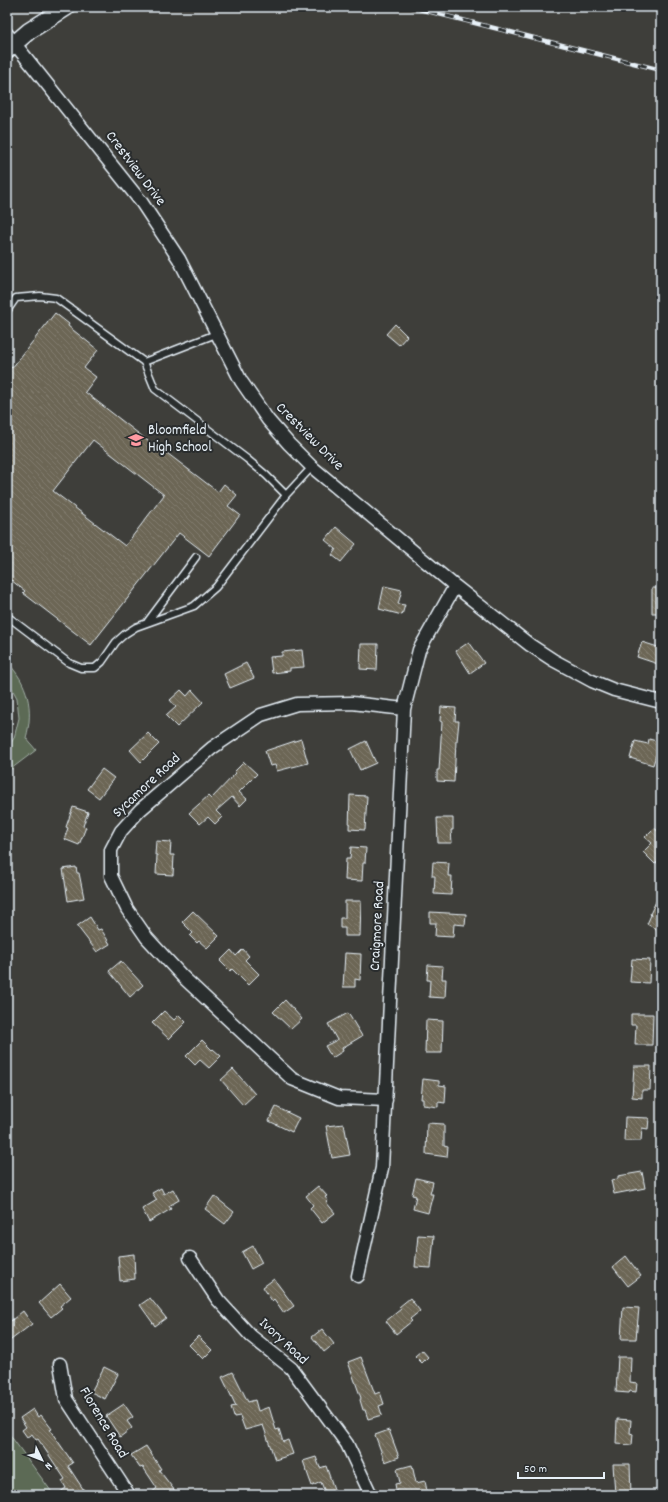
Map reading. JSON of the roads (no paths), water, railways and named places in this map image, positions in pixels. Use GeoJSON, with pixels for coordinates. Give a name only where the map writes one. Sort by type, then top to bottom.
{"type":"FeatureCollection","features":[{"type":"Feature","properties":{"kind":"main road"},"geometry":{"type":"LineString","coordinates":[[10,42],[67,7]]}},
{"type":"Feature","properties":{"kind":"street","name":"Crestview Drive"},"geometry":{"type":"LineString","coordinates":[[10,42],[142,203],[179,259],[216,334],[253,400],[268,420],[312,467],[455,586],[530,645],[576,673],[614,690],[661,702]]}},
{"type":"Feature","properties":{"kind":"street","name":"Craigmore Road"},"geometry":{"type":"LineString","coordinates":[[358,1276],[382,1168],[404,708],[419,650],[455,586]]}},
{"type":"Feature","properties":{"kind":"street","name":"Sycamore Road"},"geometry":{"type":"LineString","coordinates":[[386,1100],[338,1098],[292,1079],[183,977],[147,938],[127,908],[111,876],[111,850],[121,831],[140,810],[212,748],[261,715],[296,704],[352,703],[404,708]]}},
{"type":"Feature","properties":{"kind":"street","name":"Ivory Road"},"geometry":{"type":"LineString","coordinates":[[190,1258],[218,1300],[227,1310],[251,1336],[291,1368],[347,1444],[371,1495]]}},
{"type":"Feature","properties":{"kind":"street","name":"Florence Road"},"geometry":{"type":"LineString","coordinates":[[60,1364],[66,1399],[129,1495]]}},
{"type":"Feature","properties":{"kind":"lane"},"geometry":{"type":"LineString","coordinates":[[7,311],[16,298],[40,296],[56,298],[144,362],[155,389],[247,459],[286,495]]}},
{"type":"Feature","properties":{"kind":"lane"},"geometry":{"type":"LineString","coordinates":[[144,362],[216,334]]}},
{"type":"Feature","properties":{"kind":"lane"},"geometry":{"type":"LineString","coordinates":[[7,616],[69,663],[86,669],[95,668],[116,642],[125,634],[148,621],[194,606],[216,587],[286,495],[312,467]]}},
{"type":"Feature","properties":{"kind":"lane"},"geometry":{"type":"LineString","coordinates":[[148,621],[196,557]]}},
{"type":"Feature","properties":{"kind":"railway"},"geometry":{"type":"LineString","coordinates":[[411,7],[661,70]]}},
{"type":"Feature","properties":{"kind":"place","name":"Bloomfield High School"},"geometry":{"type":"Point","coordinates":[136,440]}}]}
